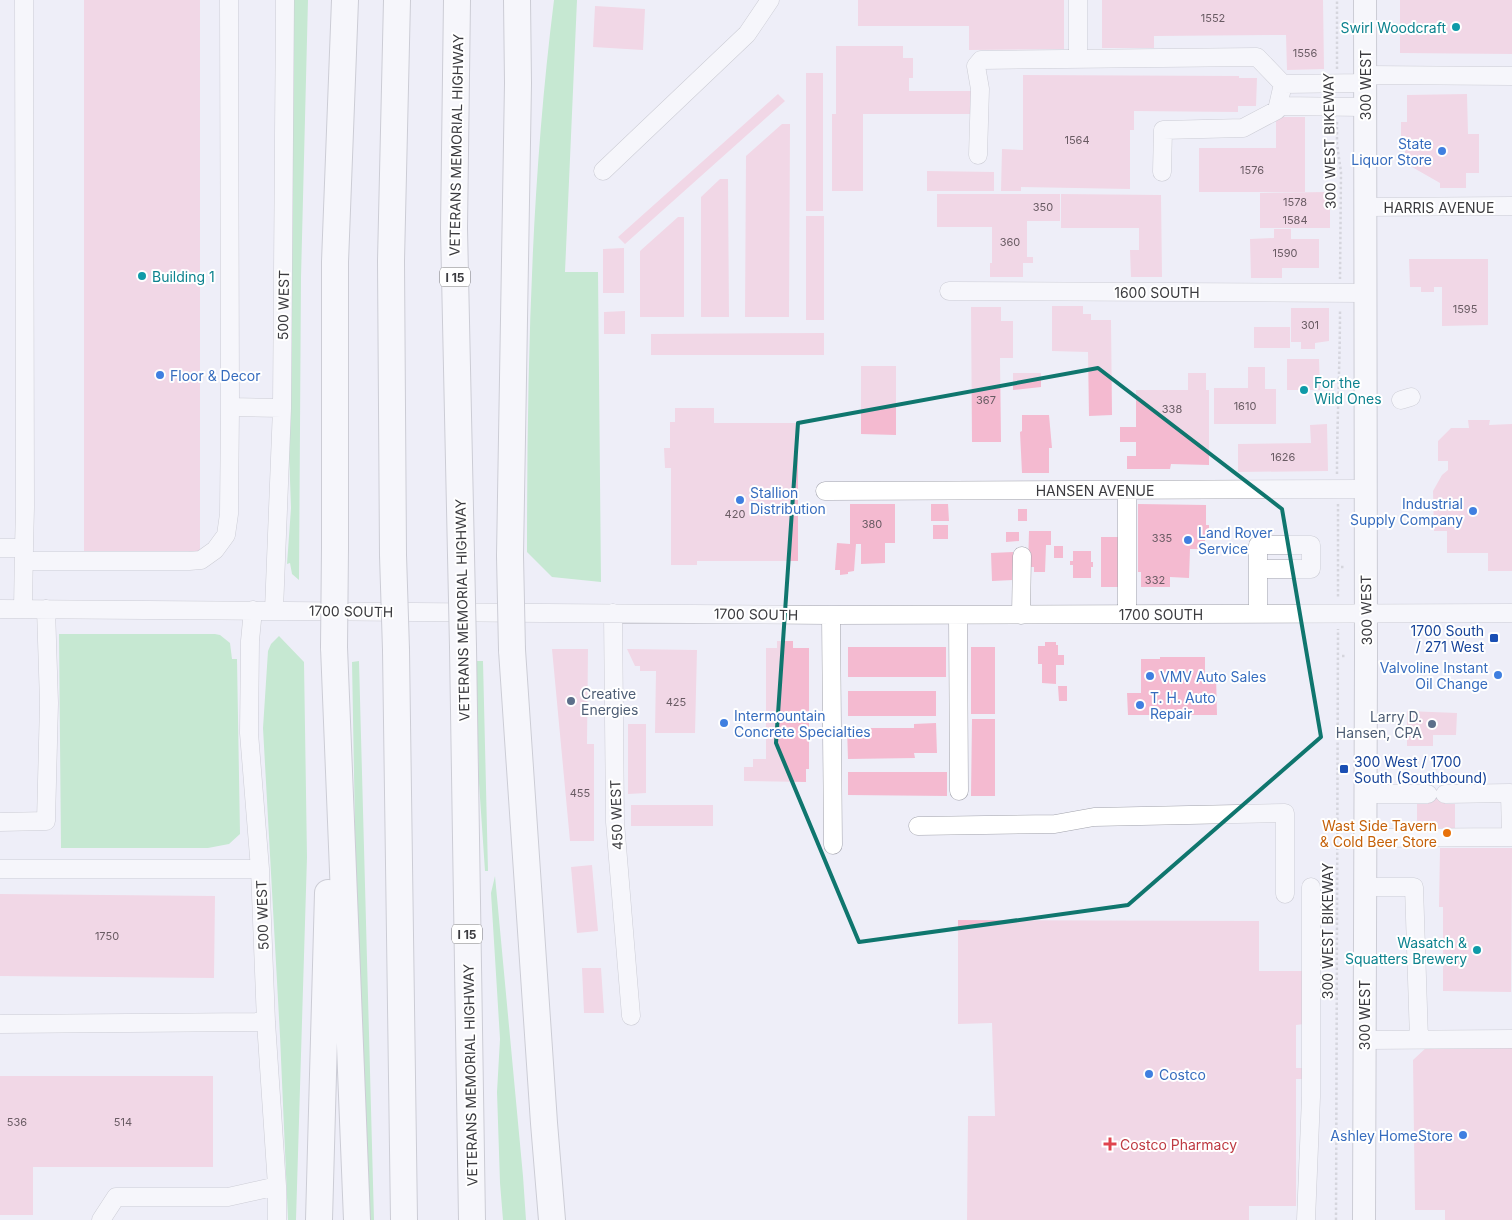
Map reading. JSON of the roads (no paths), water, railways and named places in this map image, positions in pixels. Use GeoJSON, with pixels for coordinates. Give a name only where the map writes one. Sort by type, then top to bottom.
{"type":"FeatureCollection","features":[{"type":"Feature","properties":{"kind":"highway"},"geometry":{"type":"LineString","coordinates":[[319,1220],[334,647],[335,262],[345,0]]}},
{"type":"Feature","properties":{"kind":"highway"},"geometry":{"type":"LineString","coordinates":[[397,0],[391,261],[393,555],[404,1220]]}},
{"type":"Feature","properties":{"kind":"highway","name":"VETERANS MEMORIAL HIGHWAY"},"geometry":{"type":"LineString","coordinates":[[458,0],[454,228],[472,1220]]}},
{"type":"Feature","properties":{"kind":"highway"},"geometry":{"type":"LineString","coordinates":[[518,0],[510,556],[512,650],[552,1220]]}},
{"type":"Feature","properties":{"kind":"highway"},"geometry":{"type":"LineString","coordinates":[[518,83],[526,0]]}},
{"type":"Feature","properties":{"kind":"highway"},"geometry":{"type":"LineString","coordinates":[[334,647],[357,1220]]}},
{"type":"Feature","properties":{"kind":"highway"},"geometry":{"type":"LineString","coordinates":[[544,1123],[544,1220]]}},
{"type":"Feature","properties":{"kind":"highway"},"geometry":{"type":"LineString","coordinates":[[470,1128],[478,1220]]}},
{"type":"Feature","properties":{"kind":"main road","name":"300 WEST"},"geometry":{"type":"LineString","coordinates":[[1364,1220],[1366,794],[1365,0]]}},
{"type":"Feature","properties":{"kind":"street"},"geometry":{"type":"LineString","coordinates":[[23,609],[25,507],[24,0]]}},
{"type":"Feature","properties":{"kind":"street"},"geometry":{"type":"LineString","coordinates":[[0,548],[24,554],[189,561],[201,560],[215,550],[226,535],[229,514],[230,407],[229,0]]}},
{"type":"Feature","properties":{"kind":"street","name":"500 WEST"},"geometry":{"type":"LineString","coordinates":[[274,610],[282,408],[285,0]]}},
{"type":"Feature","properties":{"kind":"street"},"geometry":{"type":"LineString","coordinates":[[602,171],[747,34],[770,0]]}},
{"type":"Feature","properties":{"kind":"street"},"geometry":{"type":"LineString","coordinates":[[1078,0],[1078,59]]}},
{"type":"Feature","properties":{"kind":"street"},"geometry":{"type":"LineString","coordinates":[[978,155],[980,89],[976,66],[981,60],[1257,57],[1283,84],[1337,83],[1365,79],[1512,76]]}},
{"type":"Feature","properties":{"kind":"street"},"geometry":{"type":"LineString","coordinates":[[1162,172],[1163,130],[1243,128],[1277,110],[1283,84]]}},
{"type":"Feature","properties":{"kind":"street"},"geometry":{"type":"LineString","coordinates":[[1278,106],[1365,107]]}},
{"type":"Feature","properties":{"kind":"street","name":"HARRIS AVENUE"},"geometry":{"type":"LineString","coordinates":[[1365,207],[1512,206]]}},
{"type":"Feature","properties":{"kind":"street","name":"1600 SOUTH"},"geometry":{"type":"LineString","coordinates":[[949,291],[1366,293]]}},
{"type":"Feature","properties":{"kind":"street"},"geometry":{"type":"LineString","coordinates":[[230,407],[282,408]]}},
{"type":"Feature","properties":{"kind":"street","name":"HANSEN AVENUE"},"geometry":{"type":"LineString","coordinates":[[825,491],[1365,489]]}},
{"type":"Feature","properties":{"kind":"street"},"geometry":{"type":"LineString","coordinates":[[1127,490],[1127,614]]}},
{"type":"Feature","properties":{"kind":"street"},"geometry":{"type":"LineString","coordinates":[[1021,614],[1022,556]]}},
{"type":"Feature","properties":{"kind":"street"},"geometry":{"type":"LineString","coordinates":[[1258,569],[1258,614]]}},
{"type":"Feature","properties":{"kind":"street","name":"1700 SOUTH"},"geometry":{"type":"LineString","coordinates":[[0,609],[831,615],[1512,612]]}},
{"type":"Feature","properties":{"kind":"street"},"geometry":{"type":"LineString","coordinates":[[0,822],[46,821],[49,702],[46,609]]}},
{"type":"Feature","properties":{"kind":"street","name":"500 WEST"},"geometry":{"type":"LineString","coordinates":[[253,610],[250,641],[249,733],[260,869],[266,1022],[277,1186],[277,1220]]}},
{"type":"Feature","properties":{"kind":"street","name":"450 WEST"},"geometry":{"type":"LineString","coordinates":[[613,613],[615,822],[631,1016]]}},
{"type":"Feature","properties":{"kind":"street"},"geometry":{"type":"LineString","coordinates":[[831,615],[833,845]]}},
{"type":"Feature","properties":{"kind":"street"},"geometry":{"type":"LineString","coordinates":[[958,615],[959,790]]}},
{"type":"Feature","properties":{"kind":"street"},"geometry":{"type":"LineString","coordinates":[[1365,838],[1511,837],[1510,793],[1366,794]]}},
{"type":"Feature","properties":{"kind":"street"},"geometry":{"type":"LineString","coordinates":[[918,826],[1055,824],[1094,817],[1285,813],[1285,894]]}},
{"type":"Feature","properties":{"kind":"street"},"geometry":{"type":"LineString","coordinates":[[0,869],[260,869]]}},
{"type":"Feature","properties":{"kind":"street"},"geometry":{"type":"LineString","coordinates":[[1306,1220],[1311,1097],[1311,887]]}},
{"type":"Feature","properties":{"kind":"street"},"geometry":{"type":"LineString","coordinates":[[1365,887],[1414,887],[1419,1039]]}},
{"type":"Feature","properties":{"kind":"street"},"geometry":{"type":"LineString","coordinates":[[0,1024],[266,1022]]}},
{"type":"Feature","properties":{"kind":"street"},"geometry":{"type":"LineString","coordinates":[[1364,1040],[1512,1039]]}},
{"type":"Feature","properties":{"kind":"street"},"geometry":{"type":"LineString","coordinates":[[101,1220],[116,1197],[228,1197],[277,1186]]}},
{"type":"Feature","properties":{"kind":"place","name":"Swirl Woodcraft"},"geometry":{"type":"Point","coordinates":[1456,27]}},
{"type":"Feature","properties":{"kind":"place","name":"State Liquor Store"},"geometry":{"type":"Point","coordinates":[1442,151]}},
{"type":"Feature","properties":{"kind":"place","name":"Building 1"},"geometry":{"type":"Point","coordinates":[142,276]}},
{"type":"Feature","properties":{"kind":"place","name":"Floor & Decor"},"geometry":{"type":"Point","coordinates":[160,375]}},
{"type":"Feature","properties":{"kind":"place","name":"For the Wild Ones"},"geometry":{"type":"Point","coordinates":[1304,390]}},
{"type":"Feature","properties":{"kind":"place","name":"Stallion Distribution"},"geometry":{"type":"Point","coordinates":[740,500]}},
{"type":"Feature","properties":{"kind":"place","name":"Industrial Supply Company"},"geometry":{"type":"Point","coordinates":[1473,511]}},
{"type":"Feature","properties":{"kind":"place","name":"Land Rover Service"},"geometry":{"type":"Point","coordinates":[1188,540]}},
{"type":"Feature","properties":{"kind":"place","name":"1700 South / 271 West"},"geometry":{"type":"Point","coordinates":[1494,638]}},
{"type":"Feature","properties":{"kind":"place","name":"Valvoline Instant Oil Change"},"geometry":{"type":"Point","coordinates":[1498,675]}},
{"type":"Feature","properties":{"kind":"place","name":"VMV Auto Sales"},"geometry":{"type":"Point","coordinates":[1150,676]}},
{"type":"Feature","properties":{"kind":"place","name":"Creative Energies"},"geometry":{"type":"Point","coordinates":[571,701]}},
{"type":"Feature","properties":{"kind":"place","name":"T. H. Auto Repair"},"geometry":{"type":"Point","coordinates":[1140,705]}},
{"type":"Feature","properties":{"kind":"place","name":"Intermountain Concrete Specialties"},"geometry":{"type":"Point","coordinates":[724,723]}},
{"type":"Feature","properties":{"kind":"place","name":"Larry D. Hansen, CPA"},"geometry":{"type":"Point","coordinates":[1432,724]}},
{"type":"Feature","properties":{"kind":"place","name":"300 West / 1700 South (Southbound)"},"geometry":{"type":"Point","coordinates":[1344,769]}},
{"type":"Feature","properties":{"kind":"place","name":"Wast Side Tavern & Cold Beer Store"},"geometry":{"type":"Point","coordinates":[1447,833]}},
{"type":"Feature","properties":{"kind":"place","name":"Wasatch & Squatters Brewery"},"geometry":{"type":"Point","coordinates":[1477,950]}},
{"type":"Feature","properties":{"kind":"place","name":"Costco"},"geometry":{"type":"Point","coordinates":[1149,1074]}},
{"type":"Feature","properties":{"kind":"place","name":"Ashley HomeStore"},"geometry":{"type":"Point","coordinates":[1463,1135]}},
{"type":"Feature","properties":{"kind":"place","name":"Costco Pharmacy"},"geometry":{"type":"Point","coordinates":[1110,1144]}}]}
